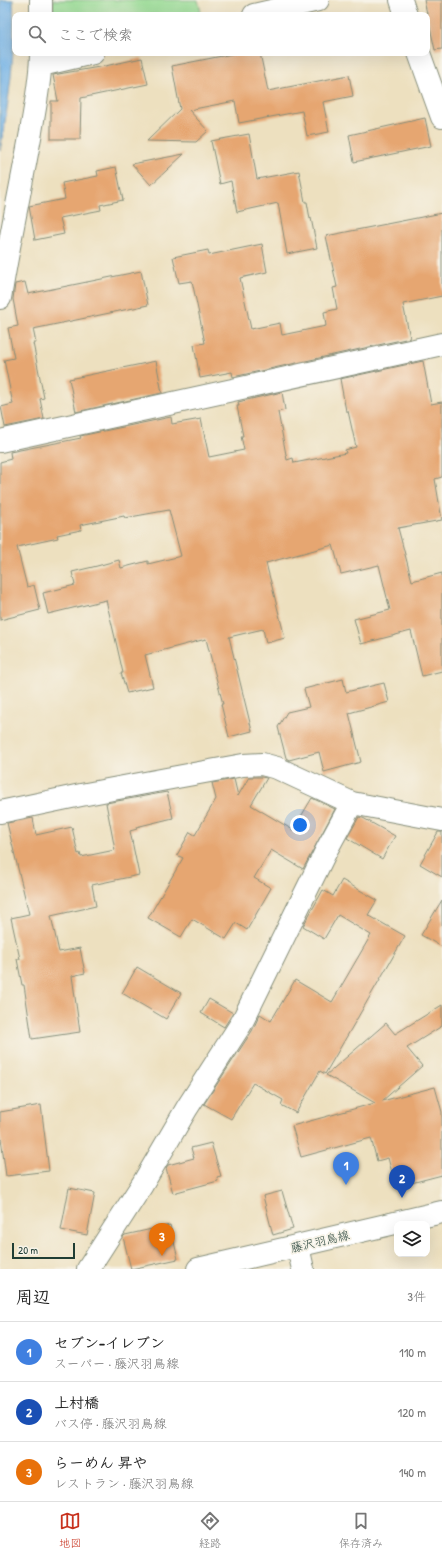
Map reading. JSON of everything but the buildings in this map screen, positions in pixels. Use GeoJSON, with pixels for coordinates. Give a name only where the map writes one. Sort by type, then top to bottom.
{"type":"FeatureCollection","features":[{"type":"Feature","properties":{"kind":"street"},"geometry":{"type":"LineString","coordinates":[[41,0],[41,12]]}},
{"type":"Feature","properties":{"kind":"street"},"geometry":{"type":"LineString","coordinates":[[267,12],[318,0]]}},
{"type":"Feature","properties":{"kind":"street"},"geometry":{"type":"LineString","coordinates":[[401,0],[405,12]]}},
{"type":"Feature","properties":{"kind":"street"},"geometry":{"type":"LineString","coordinates":[[0,298],[20,195],[41,59],[67,56]]}},
{"type":"Feature","properties":{"kind":"street"},"geometry":{"type":"LineString","coordinates":[[420,56],[442,117]]}},
{"type":"Feature","properties":{"kind":"street"},"geometry":{"type":"LineString","coordinates":[[0,441],[442,344]]}},
{"type":"Feature","properties":{"kind":"street"},"geometry":{"type":"LineString","coordinates":[[0,812],[177,777],[243,765],[262,764],[276,768],[352,803],[442,820]]}},
{"type":"Feature","properties":{"kind":"street"},"geometry":{"type":"LineString","coordinates":[[88,1269],[142,1185],[187,1108],[241,1024],[327,850],[352,803]]}},
{"type":"Feature","properties":{"kind":"street","name":"藤沢羽鳥線"},"geometry":{"type":"LineString","coordinates":[[198,1269],[442,1212]]}},
{"type":"Feature","properties":{"kind":"street"},"geometry":{"type":"LineString","coordinates":[[298,1246],[303,1269]]}},
{"type":"Feature","properties":{"kind":"green space"},"geometry":{"type":"Polygon","coordinates":[[[53,0],[198,0],[201,12],[53,12],[53,0]]]}},
{"type":"Feature","properties":{"kind":"water"},"geometry":{"type":"Polygon","coordinates":[[[0,0],[13,0],[13,57],[0,151],[0,0]]]}},
{"type":"Feature","properties":{"kind":"place","name":"セブン-イレブン"},"geometry":{"type":"Point","coordinates":[346,1185]}},
{"type":"Feature","properties":{"kind":"place","name":"上村橋"},"geometry":{"type":"Point","coordinates":[402,1198]}},
{"type":"Feature","properties":{"kind":"place","name":"らーめん 昇や"},"geometry":{"type":"Point","coordinates":[162,1256]}}]}
